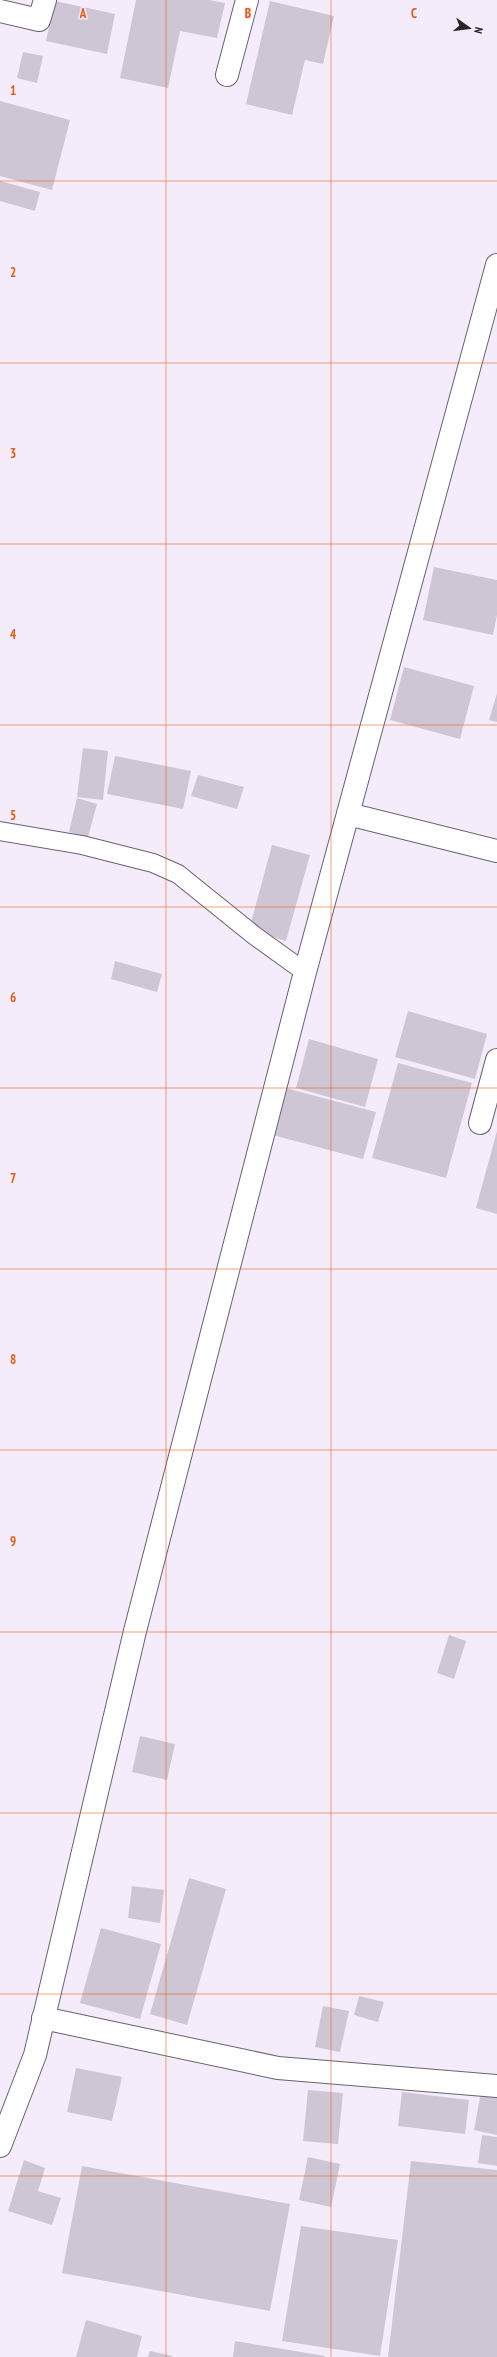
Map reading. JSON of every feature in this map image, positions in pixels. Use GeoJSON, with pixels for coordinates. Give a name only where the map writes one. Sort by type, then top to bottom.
{"type":"FeatureCollection","features":[{"type":"Feature","properties":{"kind":"street"},"geometry":{"type":"LineString","coordinates":[[0,11],[39,20],[45,0]]}},
{"type":"Feature","properties":{"kind":"street"},"geometry":{"type":"LineString","coordinates":[[227,75],[246,0]]}},
{"type":"Feature","properties":{"kind":"street"},"geometry":{"type":"LineString","coordinates":[[0,2146],[35,2055],[135,1631],[305,972],[497,265]]}},
{"type":"Feature","properties":{"kind":"street"},"geometry":{"type":"LineString","coordinates":[[348,814],[497,851]]}},
{"type":"Feature","properties":{"kind":"street"},"geometry":{"type":"LineString","coordinates":[[480,1123],[497,1060]]}},
{"type":"Feature","properties":{"kind":"street"},"geometry":{"type":"LineString","coordinates":[[43,2018],[278,2068],[497,2086]]}},
{"type":"Feature","properties":{"kind":"lane"},"geometry":{"type":"LineString","coordinates":[[0,832],[82,845],[153,862],[178,874],[256,936],[305,972]]}},
{"type":"Feature","properties":{"kind":"building"},"geometry":{"type":"Polygon","coordinates":[[[136,0],[209,0],[225,3],[217,38],[180,31],[168,88],[120,78],[136,0]]]}},
{"type":"Feature","properties":{"kind":"building"},"geometry":{"type":"Polygon","coordinates":[[[55,1],[115,14],[107,54],[46,41],[55,1]]]}},
{"type":"Feature","properties":{"kind":"building"},"geometry":{"type":"Polygon","coordinates":[[[270,1],[334,16],[323,64],[305,60],[292,115],[246,104],[270,1]]]}},
{"type":"Feature","properties":{"kind":"building"},"geometry":{"type":"Polygon","coordinates":[[[23,52],[43,56],[37,83],[17,78],[23,52]]]}},
{"type":"Feature","properties":{"kind":"building"},"geometry":{"type":"Polygon","coordinates":[[[0,101],[70,120],[52,190],[0,176],[0,101]]]}},
{"type":"Feature","properties":{"kind":"building"},"geometry":{"type":"Polygon","coordinates":[[[0,181],[40,192],[35,211],[0,201],[0,181]]]}},
{"type":"Feature","properties":{"kind":"building"},"geometry":{"type":"Polygon","coordinates":[[[434,567],[497,580],[497,615],[493,635],[423,620],[434,567]]]}},
{"type":"Feature","properties":{"kind":"building"},"geometry":{"type":"Polygon","coordinates":[[[404,667],[474,686],[460,739],[390,720],[404,667]]]}},
{"type":"Feature","properties":{"kind":"building"},"geometry":{"type":"Polygon","coordinates":[[[497,693],[497,722],[489,720],[497,693]]]}},
{"type":"Feature","properties":{"kind":"building"},"geometry":{"type":"Polygon","coordinates":[[[83,748],[108,751],[103,800],[77,797],[83,748]]]}},
{"type":"Feature","properties":{"kind":"building"},"geometry":{"type":"Polygon","coordinates":[[[115,756],[191,771],[183,809],[107,794],[115,756]]]}},
{"type":"Feature","properties":{"kind":"building"},"geometry":{"type":"Polygon","coordinates":[[[198,775],[244,787],[237,809],[191,796],[198,775]]]}},
{"type":"Feature","properties":{"kind":"building"},"geometry":{"type":"Polygon","coordinates":[[[77,798],[97,804],[88,837],[69,832],[77,798]]]}},
{"type":"Feature","properties":{"kind":"building"},"geometry":{"type":"Polygon","coordinates":[[[272,845],[310,855],[286,941],[249,930],[272,845]]]}},
{"type":"Feature","properties":{"kind":"building"},"geometry":{"type":"Polygon","coordinates":[[[115,961],[162,974],[157,992],[111,979],[115,961]]]}},
{"type":"Feature","properties":{"kind":"building"},"geometry":{"type":"Polygon","coordinates":[[[408,1011],[487,1034],[475,1079],[395,1057],[408,1011]]]}},
{"type":"Feature","properties":{"kind":"building"},"geometry":{"type":"Polygon","coordinates":[[[309,1039],[378,1059],[365,1107],[296,1088],[309,1039]]]}},
{"type":"Feature","properties":{"kind":"building"},"geometry":{"type":"Polygon","coordinates":[[[398,1063],[472,1083],[446,1178],[372,1158],[398,1063]]]}},
{"type":"Feature","properties":{"kind":"building"},"geometry":{"type":"Polygon","coordinates":[[[278,1086],[376,1112],[363,1159],[265,1133],[278,1086]]]}},
{"type":"Feature","properties":{"kind":"building"},"geometry":{"type":"Polygon","coordinates":[[[497,1131],[497,1214],[476,1208],[497,1131]]]}},
{"type":"Feature","properties":{"kind":"building"},"geometry":{"type":"Polygon","coordinates":[[[449,1635],[466,1641],[454,1679],[437,1673],[449,1635]]]}},
{"type":"Feature","properties":{"kind":"building"},"geometry":{"type":"Polygon","coordinates":[[[140,1736],[175,1744],[167,1780],[132,1772],[140,1736]]]}},
{"type":"Feature","properties":{"kind":"building"},"geometry":{"type":"Polygon","coordinates":[[[189,1878],[226,1889],[187,2025],[150,2014],[189,1878]]]}},
{"type":"Feature","properties":{"kind":"building"},"geometry":{"type":"Polygon","coordinates":[[[132,1886],[164,1890],[160,1923],[128,1918],[132,1886]]]}},
{"type":"Feature","properties":{"kind":"building"},"geometry":{"type":"Polygon","coordinates":[[[101,1928],[161,1944],[140,2019],[80,2003],[101,1928]]]}},
{"type":"Feature","properties":{"kind":"building"},"geometry":{"type":"Polygon","coordinates":[[[359,1996],[384,2002],[378,2022],[354,2015],[359,1996]]]}},
{"type":"Feature","properties":{"kind":"building"},"geometry":{"type":"Polygon","coordinates":[[[323,2006],[349,2011],[340,2052],[315,2047],[323,2006]]]}},
{"type":"Feature","properties":{"kind":"building"},"geometry":{"type":"Polygon","coordinates":[[[76,2068],[122,2077],[112,2121],[67,2112],[76,2068]]]}},
{"type":"Feature","properties":{"kind":"building"},"geometry":{"type":"Polygon","coordinates":[[[308,2090],[343,2093],[338,2144],[303,2141],[308,2090]]]}},
{"type":"Feature","properties":{"kind":"building"},"geometry":{"type":"Polygon","coordinates":[[[402,2092],[469,2100],[465,2134],[398,2126],[402,2092]]]}},
{"type":"Feature","properties":{"kind":"building"},"geometry":{"type":"Polygon","coordinates":[[[481,2092],[497,2095],[497,2135],[474,2130],[481,2092]]]}},
{"type":"Feature","properties":{"kind":"building"},"geometry":{"type":"Polygon","coordinates":[[[482,2135],[497,2137],[497,2166],[478,2163],[482,2135]]]}},
{"type":"Feature","properties":{"kind":"building"},"geometry":{"type":"Polygon","coordinates":[[[308,2157],[340,2164],[331,2207],[299,2200],[308,2157]]]}},
{"type":"Feature","properties":{"kind":"building"},"geometry":{"type":"Polygon","coordinates":[[[24,2160],[45,2168],[38,2191],[61,2198],[52,2225],[8,2211],[24,2160]]]}},
{"type":"Feature","properties":{"kind":"building"},"geometry":{"type":"Polygon","coordinates":[[[411,2161],[497,2170],[497,2357],[388,2357],[411,2161]]]}},
{"type":"Feature","properties":{"kind":"building"},"geometry":{"type":"Polygon","coordinates":[[[82,2166],[290,2204],[270,2311],[62,2273],[82,2166]]]}},
{"type":"Feature","properties":{"kind":"building"},"geometry":{"type":"Polygon","coordinates":[[[301,2226],[398,2240],[380,2356],[282,2341],[301,2226]]]}},
{"type":"Feature","properties":{"kind":"building"},"geometry":{"type":"Polygon","coordinates":[[[86,2320],[142,2336],[137,2357],[76,2357],[86,2320]]]}},
{"type":"Feature","properties":{"kind":"building"},"geometry":{"type":"Polygon","coordinates":[[[235,2341],[325,2356],[325,2357],[233,2357],[235,2341]]]}},
{"type":"Feature","properties":{"kind":"building"},"geometry":{"type":"Polygon","coordinates":[[[150,2351],[172,2356],[172,2357],[148,2357],[150,2351]]]}}]}
